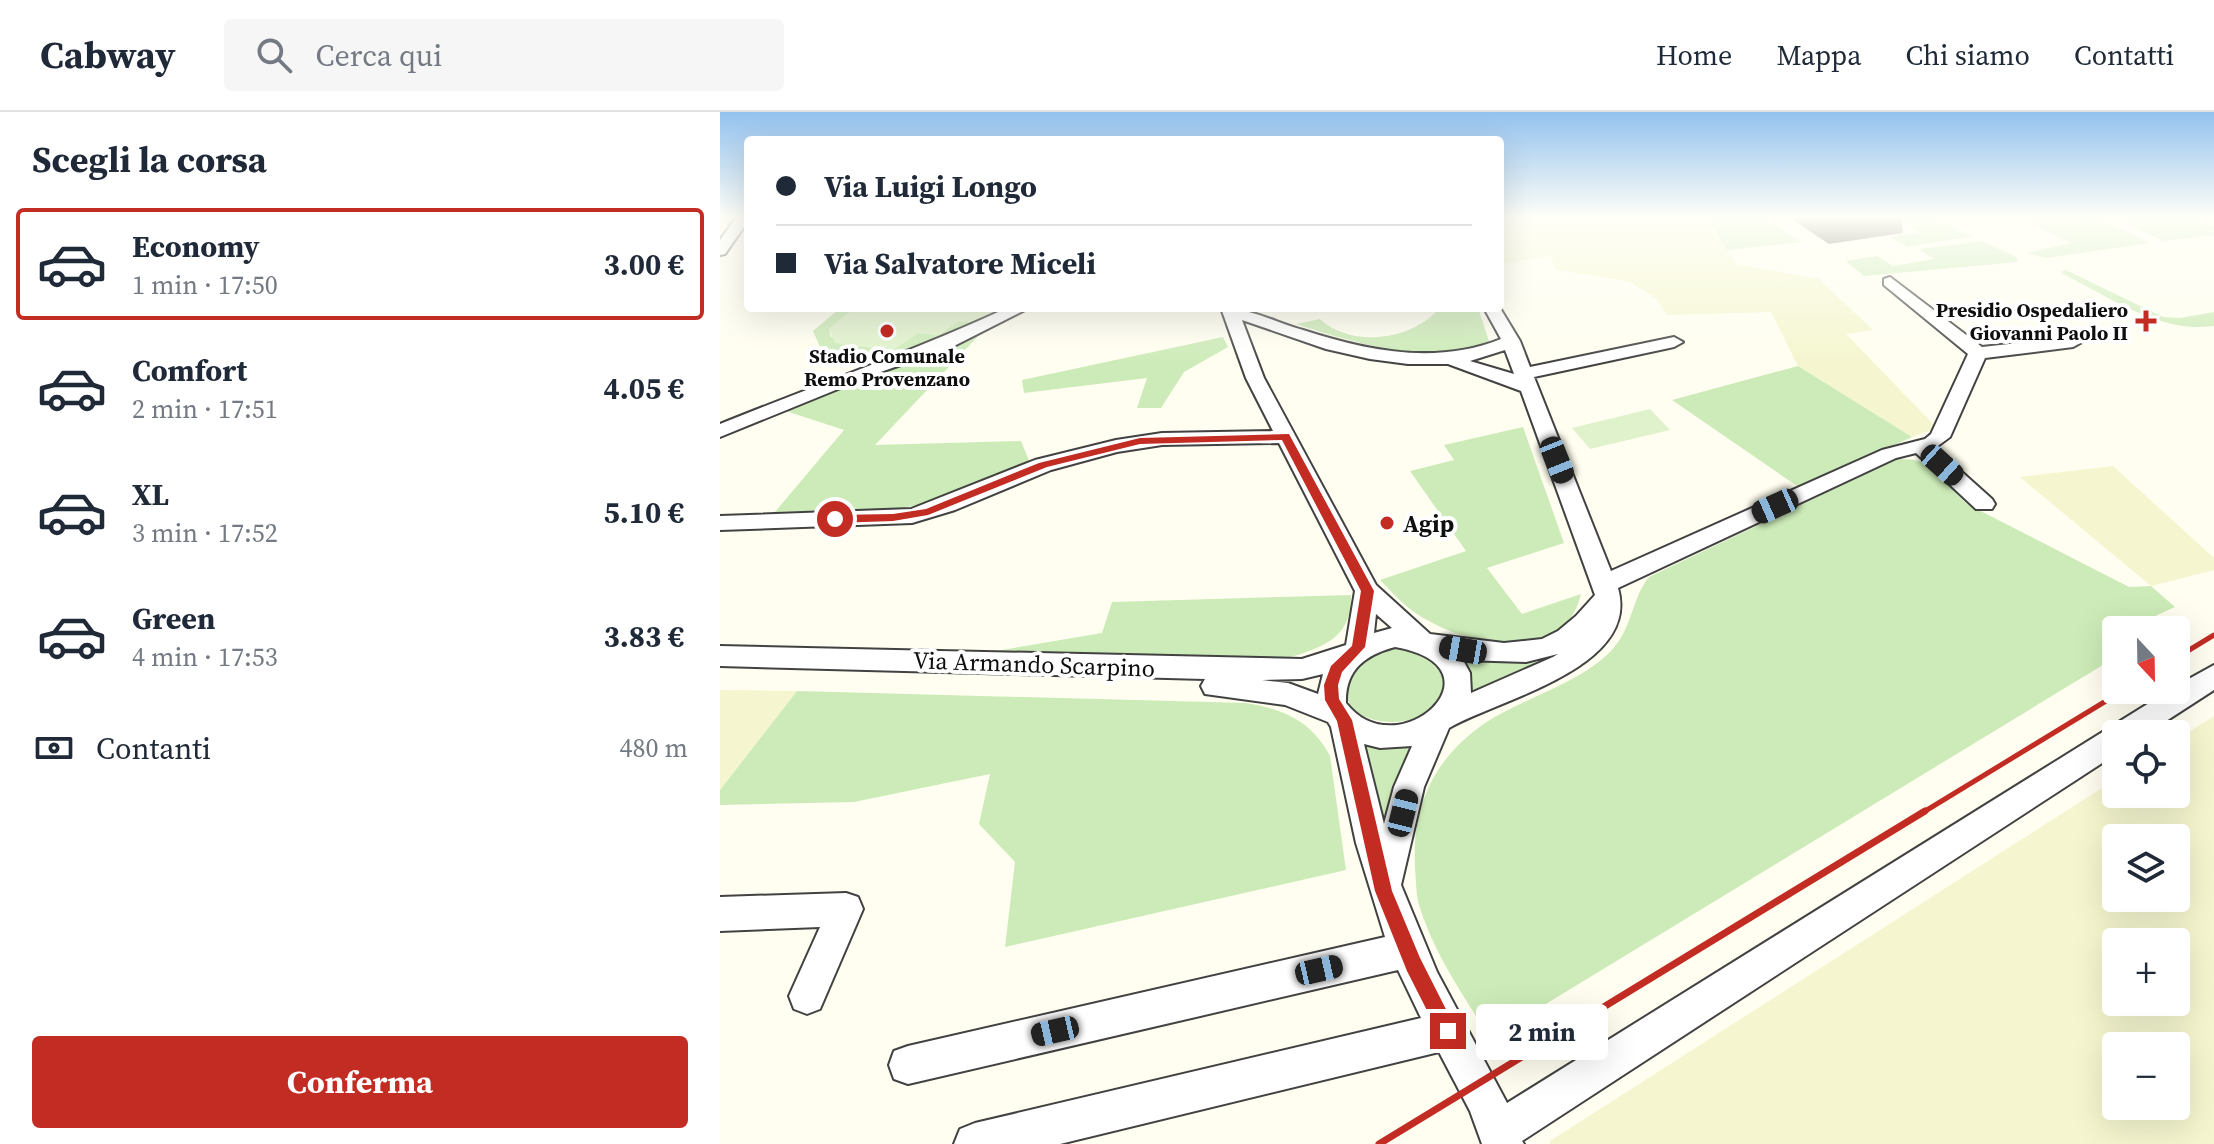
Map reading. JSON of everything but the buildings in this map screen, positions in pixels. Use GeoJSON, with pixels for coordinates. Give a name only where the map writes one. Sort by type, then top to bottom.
{"type":"FeatureCollection","features":[{"type":"Feature","properties":{"kind":"street"},"geometry":{"type":"LineString","coordinates":[[1890,282],[1978,353],[2073,342]]}},
{"type":"Feature","properties":{"kind":"street"},"geometry":{"type":"LineString","coordinates":[[720,431],[868,370],[946,343],[1012,312]]}},
{"type":"Feature","properties":{"kind":"street"},"geometry":{"type":"LineString","coordinates":[[1494,312],[1511,341]]}},
{"type":"Feature","properties":{"kind":"street"},"geometry":{"type":"LineString","coordinates":[[1342,717],[1368,733],[1398,737],[1563,664],[1587,648],[1608,617],[1605,588],[1511,341],[1503,312]]}},
{"type":"Feature","properties":{"kind":"street"},"geometry":{"type":"LineString","coordinates":[[1236,313],[1328,345],[1395,356],[1440,359],[1476,356],[1511,341]]}},
{"type":"Feature","properties":{"kind":"street"},"geometry":{"type":"LineString","coordinates":[[1236,313],[1255,378],[1367,591],[1448,656],[1457,669],[1460,685],[1457,701],[1441,720],[1409,787],[1383,891]]}},
{"type":"Feature","properties":{"kind":"street"},"geometry":{"type":"LineString","coordinates":[[1440,359],[1526,381],[1674,342]]}},
{"type":"Feature","properties":{"kind":"street"},"geometry":{"type":"LineString","coordinates":[[1978,353],[1940,437],[1889,454],[1605,588],[1594,615],[1572,635],[1548,648],[1523,654],[1492,655],[1427,642],[1382,639],[1352,652],[1336,670],[1331,685],[1332,700],[1342,717],[1383,891],[1407,950],[1481,1091],[1501,1138],[2102,748]]}},
{"type":"Feature","properties":{"kind":"street"},"geometry":{"type":"LineString","coordinates":[[720,523],[912,516],[1043,465],[1128,444],[1162,439],[1286,437]]}},
{"type":"Feature","properties":{"kind":"street"},"geometry":{"type":"LineString","coordinates":[[1920,446],[1984,504]]}},
{"type":"Feature","properties":{"kind":"street"},"geometry":{"type":"LineString","coordinates":[[1352,652],[1367,591]]}},
{"type":"Feature","properties":{"kind":"street","name":"Via Armando Scarpino"},"geometry":{"type":"LineString","coordinates":[[720,656],[1270,670],[1302,669],[1352,652]]}},
{"type":"Feature","properties":{"kind":"street","name":"Via Armando Scarpino"},"geometry":{"type":"LineString","coordinates":[[720,673],[1252,688],[1288,694],[1342,717]]}},
{"type":"Feature","properties":{"kind":"street"},"geometry":{"type":"LineString","coordinates":[[2145,720],[2214,676]]}},
{"type":"Feature","properties":{"kind":"street"},"geometry":{"type":"LineString","coordinates":[[720,914],[846,909],[807,996]]}},
{"type":"Feature","properties":{"kind":"street"},"geometry":{"type":"LineString","coordinates":[[908,1065],[1407,950]]}},
{"type":"Feature","properties":{"kind":"street"},"geometry":{"type":"LineString","coordinates":[[975,1144],[1448,1031]]}},
{"type":"Feature","properties":{"kind":"green space"},"geometry":{"type":"Polygon","coordinates":[[[1554,266],[1748,266],[1819,279],[1873,330],[1846,334],[1937,428],[1912,437],[1798,366],[1771,312],[1667,315],[1657,299],[1630,282],[1555,269],[1554,266]]]}},
{"type":"Feature","properties":{"kind":"green space"},"geometry":{"type":"Polygon","coordinates":[[[1852,266],[1972,266],[1864,276],[1852,266]]]}},
{"type":"Feature","properties":{"kind":"green space"},"geometry":{"type":"Polygon","coordinates":[[[2066,270],[2163,317],[2180,318],[2214,312],[2214,326],[2175,324],[2136,312],[2061,271],[2066,270]]]}},
{"type":"Feature","properties":{"kind":"green space"},"geometry":{"type":"Polygon","coordinates":[[[835,312],[850,312],[829,329],[831,337],[891,351],[918,333],[938,335],[959,321],[975,323],[939,342],[880,359],[840,356],[821,349],[813,331],[835,312]]]}},
{"type":"Feature","properties":{"kind":"green space","name":"Stadio Comunale Remo Provenzano"},"geometry":{"type":"Polygon","coordinates":[[[850,312],[1001,312],[975,323],[959,321],[938,335],[918,333],[892,351],[835,343],[829,329],[850,312]]]}},
{"type":"Feature","properties":{"kind":"green space"},"geometry":{"type":"Polygon","coordinates":[[[1479,312],[1490,344],[1441,353],[1417,352],[1368,345],[1296,324],[1320,319],[1347,334],[1378,337],[1409,330],[1435,313],[1479,312]]]}},
{"type":"Feature","properties":{"kind":"green space"},"geometry":{"type":"Polygon","coordinates":[[[981,333],[875,445],[1021,441],[1030,463],[925,503],[903,508],[775,512],[844,430],[786,411],[981,333]]]}},
{"type":"Feature","properties":{"kind":"green space"},"geometry":{"type":"Polygon","coordinates":[[[1223,337],[1228,347],[1184,372],[1161,408],[1137,408],[1147,378],[1024,393],[1022,380],[1223,337]]]}},
{"type":"Feature","properties":{"kind":"green space"},"geometry":{"type":"Polygon","coordinates":[[[1798,366],[1912,437],[1800,488],[1672,400],[1798,366]]]}},
{"type":"Feature","properties":{"kind":"green space"},"geometry":{"type":"Polygon","coordinates":[[[1650,409],[1670,430],[1590,449],[1572,428],[1650,409]]]}},
{"type":"Feature","properties":{"kind":"green space"},"geometry":{"type":"Polygon","coordinates":[[[1523,427],[1564,543],[1487,568],[1522,614],[1581,594],[1571,618],[1554,633],[1534,641],[1510,644],[1485,641],[1437,625],[1417,614],[1380,580],[1466,551],[1410,471],[1454,460],[1444,445],[1523,427]]]}},
{"type":"Feature","properties":{"kind":"green space"},"geometry":{"type":"Polygon","coordinates":[[[1897,459],[1911,459],[1938,472],[1967,504],[2129,587],[2151,586],[2175,607],[2155,616],[2102,616],[2102,666],[1490,1038],[1441,957],[1418,901],[1415,845],[1422,804],[1439,768],[1467,737],[1501,714],[1583,673],[1611,651],[1624,633],[1649,577],[1897,459]]]}},
{"type":"Feature","properties":{"kind":"green space"},"geometry":{"type":"Polygon","coordinates":[[[2113,466],[2214,558],[2214,570],[2151,586],[2020,477],[2113,466]]]}},
{"type":"Feature","properties":{"kind":"green space"},"geometry":{"type":"Polygon","coordinates":[[[1351,595],[1350,610],[1340,632],[1321,646],[1283,659],[996,651],[1102,633],[1112,602],[1351,595]]]}},
{"type":"Feature","properties":{"kind":"green space"},"geometry":{"type":"Polygon","coordinates":[[[1405,647],[1425,656],[1440,670],[1445,688],[1442,697],[1420,716],[1404,721],[1371,719],[1357,712],[1349,702],[1347,689],[1353,672],[1375,653],[1405,647]]]}},
{"type":"Feature","properties":{"kind":"green space"},"geometry":{"type":"Polygon","coordinates":[[[1455,655],[1506,662],[1560,655],[1465,703],[1455,655]]]}},
{"type":"Feature","properties":{"kind":"green space"},"geometry":{"type":"Polygon","coordinates":[[[720,690],[797,691],[720,790],[720,690]]]}},
{"type":"Feature","properties":{"kind":"green space"},"geometry":{"type":"Polygon","coordinates":[[[797,691],[1246,703],[1272,709],[1305,725],[1330,756],[1346,870],[1005,947],[1015,862],[979,824],[990,774],[854,802],[720,805],[720,790],[797,691]]]}},
{"type":"Feature","properties":{"kind":"green space"},"geometry":{"type":"Polygon","coordinates":[[[2214,716],[2214,1144],[1550,1144],[1550,1141],[2102,788],[2102,808],[2190,808],[2190,731],[2214,716]]]}},
{"type":"Feature","properties":{"kind":"green space"},"geometry":{"type":"Polygon","coordinates":[[[1358,740],[1417,740],[1393,789],[1380,830],[1358,740]]]}},
{"type":"Feature","properties":{"kind":"railway"},"geometry":{"type":"LineString","coordinates":[[2190,650],[2214,635]]}},
{"type":"Feature","properties":{"kind":"railway"},"geometry":{"type":"LineString","coordinates":[[1922,813],[2102,703]]}},
{"type":"Feature","properties":{"kind":"railway"},"geometry":{"type":"LineString","coordinates":[[1379,1144],[1925,811]]}},
{"type":"Feature","properties":{"kind":"place","name":"Presidio Ospedaliero Giovanni Paolo II"},"geometry":{"type":"Point","coordinates":[2146,321]}},
{"type":"Feature","properties":{"kind":"place","name":"Stadio Comunale Remo Provenzano"},"geometry":{"type":"Point","coordinates":[887,331]}},
{"type":"Feature","properties":{"kind":"place","name":"Agip"},"geometry":{"type":"Point","coordinates":[1387,523]}},
{"type":"Feature","properties":{"kind":"route"},"geometry":{"type":"LineString","coordinates":[[835,519],[912,516],[928,512],[1043,465],[1140,441],[1286,437],[1367,591],[1359,647],[1336,670],[1331,685],[1332,700],[1344,720],[1383,891],[1413,965],[1448,1031]]}}]}
